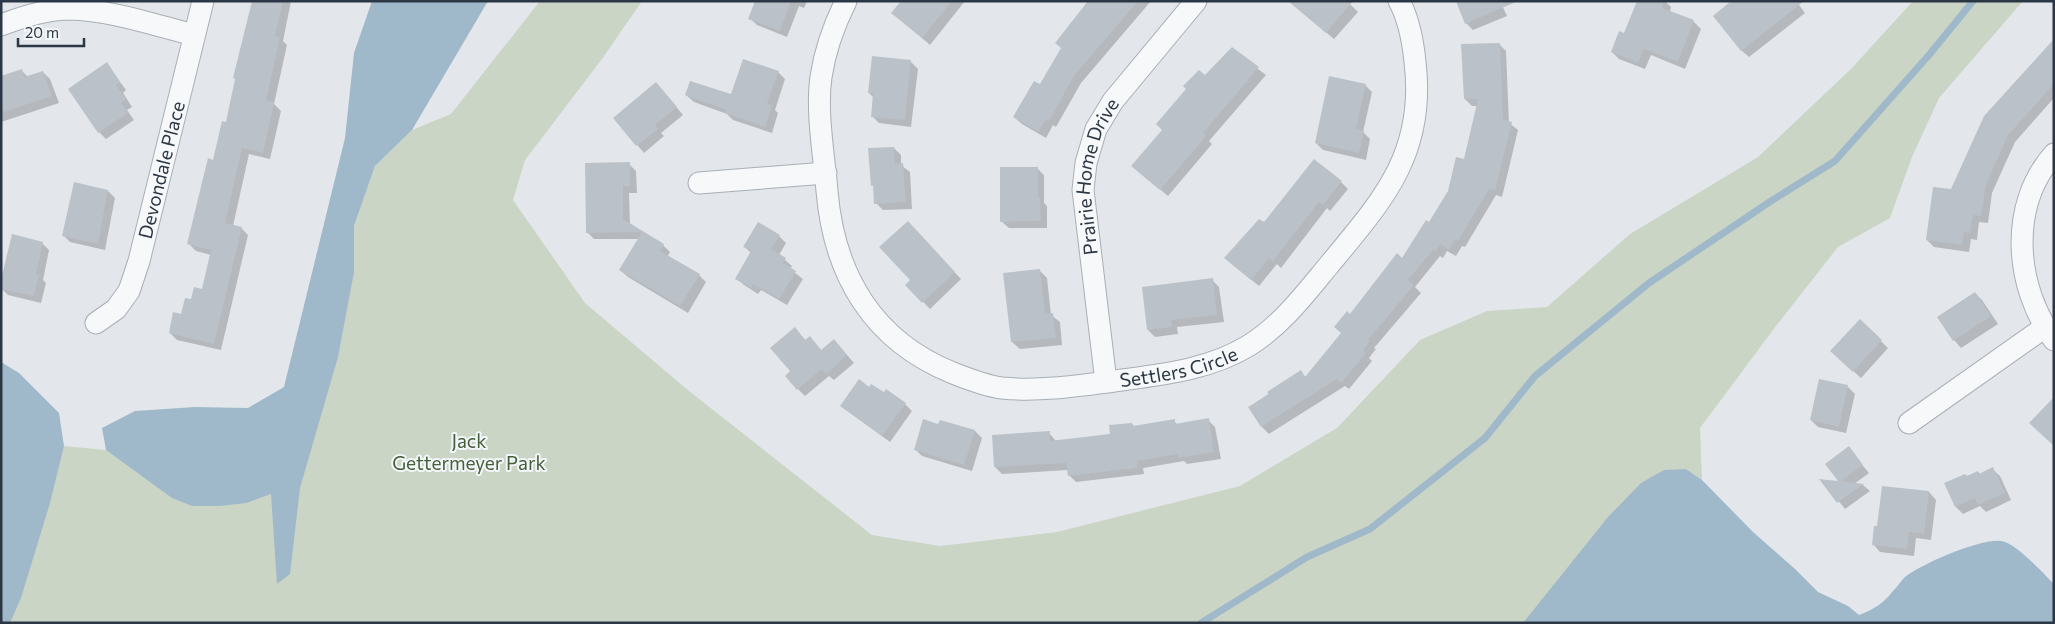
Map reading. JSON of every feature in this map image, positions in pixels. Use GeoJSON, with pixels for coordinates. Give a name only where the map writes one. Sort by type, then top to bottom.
{"type":"FeatureCollection","features":[{"type":"Feature","properties":{"kind":"street","name":"Devondale Place"},"geometry":{"type":"LineString","coordinates":[[96,323],[116,309],[132,284],[203,1]]}},
{"type":"Feature","properties":{"kind":"street","name":"Settlers Circle"},"geometry":{"type":"LineString","coordinates":[[846,1],[836,20],[826,50],[820,79],[820,110],[828,206],[838,250],[850,284],[870,314],[898,341],[932,364],[964,377],[1000,388],[1041,388],[1106,382],[1208,365],[1247,346],[1274,328],[1372,213],[1395,180],[1409,143],[1416,107],[1417,80],[1413,43],[1400,1]]}},
{"type":"Feature","properties":{"kind":"street","name":"Prairie Home Drive"},"geometry":{"type":"LineString","coordinates":[[1106,382],[1083,190],[1086,163],[1096,129],[1113,101],[1196,1]]}},
{"type":"Feature","properties":{"kind":"street"},"geometry":{"type":"LineString","coordinates":[[1,25],[46,11],[68,9],[122,17],[194,35]]}},
{"type":"Feature","properties":{"kind":"street"},"geometry":{"type":"LineString","coordinates":[[1909,423],[2049,334],[2033,302],[2025,272],[2021,245],[2025,212],[2034,184],[2054,154]]}},
{"type":"Feature","properties":{"kind":"street"},"geometry":{"type":"LineString","coordinates":[[699,183],[826,173]]}},
{"type":"Feature","properties":{"kind":"green space","name":"Jack Gettermeyer Park"},"geometry":{"type":"Polygon","coordinates":[[[540,1],[642,1],[602,59],[525,160],[513,200],[585,303],[689,391],[872,535],[940,546],[1057,532],[1240,486],[1337,428],[1420,340],[1487,311],[1547,307],[1630,234],[1758,157],[1851,69],[1913,1],[2023,1],[1939,98],[1912,157],[1890,218],[1838,247],[1700,428],[1702,480],[1686,469],[1587,623],[1,623],[64,446],[106,450],[135,470],[281,475],[354,263],[354,226],[375,166],[412,130],[451,114],[540,1]]]}},
{"type":"Feature","properties":{"kind":"water"},"geometry":{"type":"Polygon","coordinates":[[[372,1],[488,1],[412,130],[375,166],[354,226],[354,272],[338,357],[300,488],[290,574],[277,584],[271,494],[246,503],[192,506],[172,498],[106,450],[102,428],[135,411],[195,407],[248,408],[284,387],[345,138],[354,53],[372,1]]]}},
{"type":"Feature","properties":{"kind":"water"},"geometry":{"type":"Polygon","coordinates":[[[1,362],[19,373],[59,413],[64,446],[50,503],[21,598],[10,623],[1,623],[1,362]]]}},
{"type":"Feature","properties":{"kind":"water"},"geometry":{"type":"Polygon","coordinates":[[[1686,469],[1702,480],[1753,532],[1818,592],[1848,606],[1859,615],[1882,603],[1905,577],[1924,565],[1966,548],[1992,541],[2001,541],[2021,552],[2054,584],[2054,623],[1523,623],[1608,517],[1641,483],[1664,470],[1686,469]]]}},
{"type":"Feature","properties":{"kind":"building"},"geometry":{"type":"Polygon","coordinates":[[[252,1],[283,1],[275,36],[280,37],[266,101],[274,102],[263,153],[242,148],[225,223],[242,227],[214,344],[169,333],[173,312],[181,314],[185,298],[191,299],[194,287],[202,289],[211,250],[187,244],[208,158],[213,160],[222,121],[226,122],[235,79],[233,78],[252,1]]]}},
{"type":"Feature","properties":{"kind":"building"},"geometry":{"type":"Polygon","coordinates":[[[755,1],[791,1],[780,31],[748,19],[755,1]]]}},
{"type":"Feature","properties":{"kind":"building"},"geometry":{"type":"Polygon","coordinates":[[[901,1],[952,1],[922,38],[891,13],[901,1]]]}},
{"type":"Feature","properties":{"kind":"building"},"geometry":{"type":"Polygon","coordinates":[[[1088,1],[1138,1],[1074,76],[1049,121],[1046,119],[1038,132],[1013,117],[1034,81],[1040,84],[1061,48],[1055,43],[1088,1]]]}},
{"type":"Feature","properties":{"kind":"building"},"geometry":{"type":"Polygon","coordinates":[[[1288,1],[1353,1],[1326,33],[1288,1]]]}},
{"type":"Feature","properties":{"kind":"building"},"geometry":{"type":"Polygon","coordinates":[[[1456,1],[1518,1],[1465,24],[1456,1]]]}},
{"type":"Feature","properties":{"kind":"building"},"geometry":{"type":"Polygon","coordinates":[[[1637,1],[1664,1],[1662,8],[1694,20],[1678,62],[1644,49],[1638,63],[1611,52],[1619,31],[1624,33],[1637,1]]]}},
{"type":"Feature","properties":{"kind":"building"},"geometry":{"type":"Polygon","coordinates":[[[1731,1],[1804,1],[1741,51],[1713,16],[1731,1]]]}},
{"type":"Feature","properties":{"kind":"building"},"geometry":{"type":"Polygon","coordinates":[[[2054,39],[2054,84],[2008,135],[1986,185],[1981,216],[1973,215],[1970,233],[1964,232],[1962,245],[1926,240],[1933,187],[1951,189],[1984,116],[2054,39]]]}},
{"type":"Feature","properties":{"kind":"building"},"geometry":{"type":"Polygon","coordinates":[[[1500,43],[1503,120],[1512,122],[1495,190],[1489,189],[1458,241],[1455,239],[1449,250],[1440,244],[1436,251],[1433,250],[1408,280],[1414,285],[1368,340],[1370,341],[1363,350],[1366,353],[1341,383],[1337,379],[1261,427],[1248,407],[1301,370],[1305,377],[1341,333],[1334,327],[1347,311],[1350,314],[1397,253],[1402,258],[1426,220],[1429,222],[1448,191],[1456,157],[1464,159],[1478,99],[1464,99],[1461,44],[1500,43]]]}},
{"type":"Feature","properties":{"kind":"building"},"geometry":{"type":"Polygon","coordinates":[[[1232,47],[1259,67],[1203,133],[1206,136],[1160,190],[1131,166],[1162,130],[1156,124],[1186,89],[1183,86],[1199,70],[1205,75],[1232,47]]]}},
{"type":"Feature","properties":{"kind":"building"},"geometry":{"type":"Polygon","coordinates":[[[872,56],[911,60],[905,120],[871,117],[873,94],[868,93],[872,56]]]}},
{"type":"Feature","properties":{"kind":"building"},"geometry":{"type":"Polygon","coordinates":[[[743,59],[779,71],[767,103],[772,105],[765,127],[725,113],[726,110],[685,95],[690,81],[731,94],[743,59]]]}},
{"type":"Feature","properties":{"kind":"building"},"geometry":{"type":"Polygon","coordinates":[[[107,62],[120,82],[116,85],[126,99],[121,103],[128,113],[98,133],[68,89],[107,62]]]}},
{"type":"Feature","properties":{"kind":"building"},"geometry":{"type":"Polygon","coordinates":[[[22,69],[24,77],[43,71],[52,96],[1,113],[1,76],[22,69]]]}},
{"type":"Feature","properties":{"kind":"building"},"geometry":{"type":"Polygon","coordinates":[[[1329,76],[1366,84],[1356,129],[1364,131],[1359,153],[1315,143],[1329,76]]]}},
{"type":"Feature","properties":{"kind":"building"},"geometry":{"type":"Polygon","coordinates":[[[656,82],[677,107],[655,125],[658,129],[636,146],[613,118],[656,82]]]}},
{"type":"Feature","properties":{"kind":"building"},"geometry":{"type":"Polygon","coordinates":[[[894,147],[895,164],[903,163],[906,202],[874,204],[868,148],[894,147]]]}},
{"type":"Feature","properties":{"kind":"building"},"geometry":{"type":"Polygon","coordinates":[[[1314,159],[1342,181],[1323,205],[1319,202],[1273,261],[1269,258],[1251,280],[1224,258],[1259,219],[1264,222],[1314,159]]]}},
{"type":"Feature","properties":{"kind":"building"},"geometry":{"type":"Polygon","coordinates":[[[630,162],[630,186],[623,186],[623,219],[664,244],[660,251],[700,274],[680,306],[619,270],[642,232],[586,233],[585,163],[630,162]]]}},
{"type":"Feature","properties":{"kind":"building"},"geometry":{"type":"Polygon","coordinates":[[[1000,167],[1038,167],[1038,198],[1040,198],[1041,221],[1000,222],[1000,167]]]}},
{"type":"Feature","properties":{"kind":"building"},"geometry":{"type":"Polygon","coordinates":[[[74,182],[108,190],[98,244],[62,236],[74,182]]]}},
{"type":"Feature","properties":{"kind":"building"},"geometry":{"type":"Polygon","coordinates":[[[908,221],[955,272],[922,303],[905,285],[910,280],[879,247],[908,221]]]}},
{"type":"Feature","properties":{"kind":"building"},"geometry":{"type":"Polygon","coordinates":[[[758,222],[780,235],[771,249],[786,258],[783,263],[796,271],[779,299],[753,284],[751,288],[735,279],[751,251],[743,247],[758,222]]]}},
{"type":"Feature","properties":{"kind":"building"},"geometry":{"type":"Polygon","coordinates":[[[12,234],[43,242],[36,274],[39,275],[34,296],[1,289],[1,280],[12,234]]]}},
{"type":"Feature","properties":{"kind":"building"},"geometry":{"type":"Polygon","coordinates":[[[1040,269],[1045,314],[1053,313],[1056,338],[1011,342],[1003,273],[1040,269]]]}},
{"type":"Feature","properties":{"kind":"building"},"geometry":{"type":"Polygon","coordinates":[[[1213,278],[1217,315],[1171,320],[1172,327],[1147,330],[1142,287],[1213,278]]]}},
{"type":"Feature","properties":{"kind":"building"},"geometry":{"type":"Polygon","coordinates":[[[1975,292],[1991,316],[1953,341],[1937,317],[1975,292]]]}},
{"type":"Feature","properties":{"kind":"building"},"geometry":{"type":"Polygon","coordinates":[[[1860,319],[1882,340],[1853,372],[1830,351],[1860,319]]]}},
{"type":"Feature","properties":{"kind":"building"},"geometry":{"type":"Polygon","coordinates":[[[795,327],[805,340],[810,336],[821,350],[834,339],[847,355],[826,374],[822,369],[797,390],[785,376],[790,371],[770,348],[795,327]]]}},
{"type":"Feature","properties":{"kind":"building"},"geometry":{"type":"Polygon","coordinates":[[[859,379],[869,387],[871,384],[884,392],[886,389],[906,403],[882,436],[840,406],[859,379]]]}},
{"type":"Feature","properties":{"kind":"building"},"geometry":{"type":"Polygon","coordinates":[[[1819,379],[1848,385],[1839,427],[1810,420],[1819,379]]]}},
{"type":"Feature","properties":{"kind":"building"},"geometry":{"type":"Polygon","coordinates":[[[2054,397],[2054,446],[2029,423],[2054,397]]]}},
{"type":"Feature","properties":{"kind":"building"},"geometry":{"type":"Polygon","coordinates":[[[1209,418],[1214,452],[1178,458],[1178,454],[1137,461],[1137,468],[1068,476],[1066,463],[994,467],[992,435],[1050,431],[1050,441],[1110,434],[1109,425],[1132,423],[1133,426],[1175,419],[1175,424],[1209,418]]]}},
{"type":"Feature","properties":{"kind":"building"},"geometry":{"type":"Polygon","coordinates":[[[923,419],[938,424],[940,420],[975,430],[964,465],[914,450],[923,419]]]}},
{"type":"Feature","properties":{"kind":"building"},"geometry":{"type":"Polygon","coordinates":[[[1849,446],[1863,465],[1841,481],[1864,484],[1837,503],[1819,479],[1838,481],[1825,464],[1849,446]]]}},
{"type":"Feature","properties":{"kind":"building"},"geometry":{"type":"Polygon","coordinates":[[[1993,467],[2005,493],[1978,505],[1975,498],[1955,507],[1944,483],[1965,474],[1967,476],[1978,471],[1979,474],[1993,467]]]}},
{"type":"Feature","properties":{"kind":"building"},"geometry":{"type":"Polygon","coordinates":[[[1882,486],[1929,491],[1924,534],[1909,532],[1907,549],[1872,545],[1874,526],[1877,526],[1882,486]]]}},
{"type":"Feature","properties":{"kind":"waterway"},"geometry":{"type":"LineString","coordinates":[[1201,623],[1307,557],[1370,529],[1485,438],[1535,376],[1649,283],[1771,201],[1835,161],[1929,55],[1973,1]]}}]}
